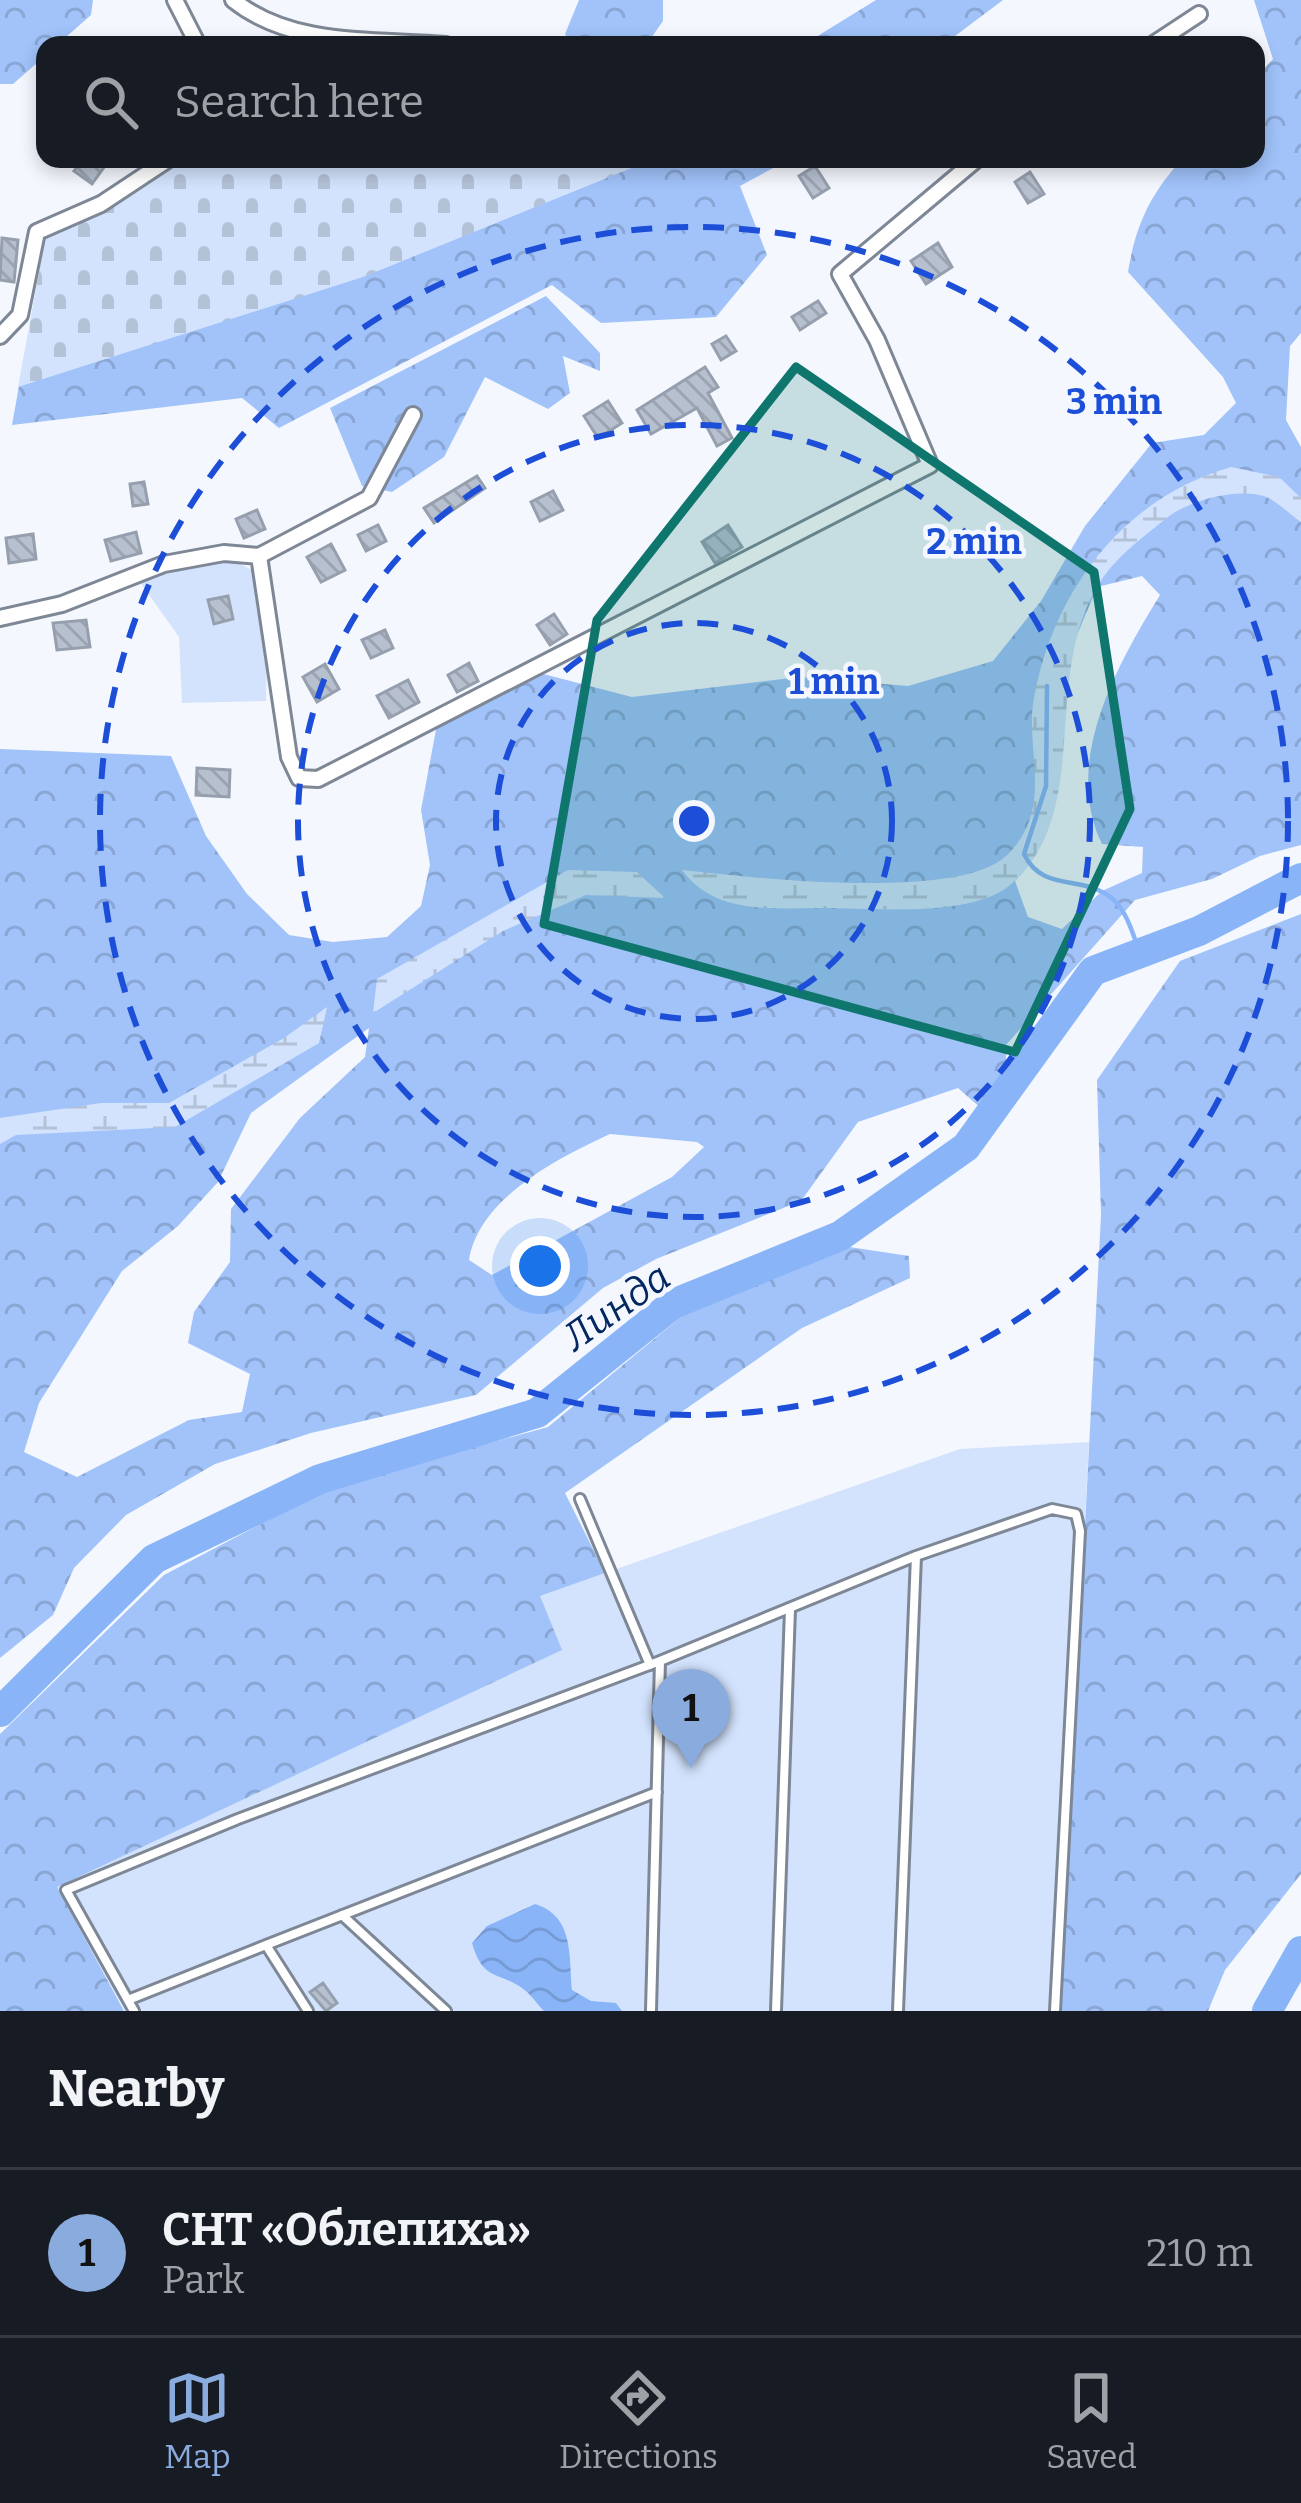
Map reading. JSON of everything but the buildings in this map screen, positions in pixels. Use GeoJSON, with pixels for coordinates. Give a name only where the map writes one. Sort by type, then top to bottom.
{"type":"FeatureCollection","features":[{"type":"Feature","properties":{"kind":"street"},"geometry":{"type":"LineString","coordinates":[[175,0],[193,36]]}},
{"type":"Feature","properties":{"kind":"street"},"geometry":{"type":"LineString","coordinates":[[233,0],[262,23],[321,36]]}},
{"type":"Feature","properties":{"kind":"street"},"geometry":{"type":"LineString","coordinates":[[1166,36],[1199,14]]}},
{"type":"Feature","properties":{"kind":"street"},"geometry":{"type":"LineString","coordinates":[[0,336],[20,315],[37,232],[101,204],[155,168]]}},
{"type":"Feature","properties":{"kind":"street"},"geometry":{"type":"LineString","coordinates":[[259,556],[289,757],[299,778],[318,779],[930,465],[877,340],[840,274],[966,168]]}},
{"type":"Feature","properties":{"kind":"street"},"geometry":{"type":"LineString","coordinates":[[0,618],[62,604],[164,564],[224,553],[259,556],[369,498],[413,415]]}},
{"type":"Feature","properties":{"kind":"lane"},"geometry":{"type":"LineString","coordinates":[[580,1499],[650,1666]]}},
{"type":"Feature","properties":{"kind":"lane"},"geometry":{"type":"LineString","coordinates":[[134,2011],[66,1890],[238,1819],[650,1666],[916,1556],[1052,1508],[1076,1514],[1080,1531],[1054,2011]]}},
{"type":"Feature","properties":{"kind":"lane"},"geometry":{"type":"LineString","coordinates":[[898,2011],[916,1556]]}},
{"type":"Feature","properties":{"kind":"lane"},"geometry":{"type":"LineString","coordinates":[[776,2011],[790,1609]]}},
{"type":"Feature","properties":{"kind":"lane"},"geometry":{"type":"LineString","coordinates":[[651,2011],[660,1661]]}},
{"type":"Feature","properties":{"kind":"lane"},"geometry":{"type":"LineString","coordinates":[[128,2000],[657,1792]]}},
{"type":"Feature","properties":{"kind":"lane"},"geometry":{"type":"LineString","coordinates":[[342,1916],[446,2011]]}},
{"type":"Feature","properties":{"kind":"lane"},"geometry":{"type":"LineString","coordinates":[[266,1945],[308,2011]]}},
{"type":"Feature","properties":{"kind":"highlighted area"},"geometry":{"type":"Polygon","coordinates":[[[796,367],[1094,572],[1130,809],[1015,1052],[544,924],[597,620],[796,367]]]}},
{"type":"Feature","properties":{"kind":"green space"},"geometry":{"type":"Polygon","coordinates":[[[0,0],[93,0],[91,15],[67,36],[36,36],[36,64],[13,84],[0,84],[0,0]]]}},
{"type":"Feature","properties":{"kind":"green space"},"geometry":{"type":"Polygon","coordinates":[[[579,0],[663,0],[663,21],[652,36],[565,34],[579,0]]]}},
{"type":"Feature","properties":{"kind":"green space"},"geometry":{"type":"Polygon","coordinates":[[[876,0],[1003,0],[955,36],[818,36],[876,0]]]}},
{"type":"Feature","properties":{"kind":"green space"},"geometry":{"type":"Polygon","coordinates":[[[1254,0],[1301,0],[1301,333],[1290,346],[1286,420],[1301,447],[1301,845],[1260,856],[1212,879],[1135,900],[1006,1045],[1006,1065],[983,1110],[958,1088],[858,1122],[801,1201],[656,1259],[603,1288],[476,1395],[311,1433],[215,1464],[126,1515],[74,1568],[53,1615],[0,1658],[0,749],[171,756],[206,836],[247,894],[289,935],[333,942],[387,937],[421,906],[430,865],[421,810],[438,719],[528,670],[632,697],[799,677],[908,686],[993,661],[1041,601],[1085,526],[1152,443],[1204,435],[1236,403],[1223,377],[1128,272],[1146,211],[1175,168],[1265,168],[1265,68],[1273,59],[1254,0]],[[1142,576],[1097,587],[1070,658],[1055,803],[1035,857],[1015,881],[1028,917],[1062,929],[1102,891],[1142,873],[1143,847],[1102,844],[1091,813],[1088,780],[1091,748],[1112,683],[1160,595],[1142,576]],[[369,1028],[251,1113],[218,1182],[178,1226],[122,1271],[39,1403],[24,1452],[77,1477],[189,1420],[242,1412],[250,1374],[188,1343],[194,1312],[230,1262],[231,1209],[300,1118],[365,1057],[369,1028]],[[610,1134],[545,1168],[504,1199],[476,1238],[469,1260],[492,1275],[672,1177],[704,1147],[697,1142],[610,1134]]]}},
{"type":"Feature","properties":{"kind":"green space"},"geometry":{"type":"Polygon","coordinates":[[[160,168],[326,168],[364,276],[631,168],[773,168],[740,186],[767,255],[716,317],[601,323],[552,285],[279,428],[242,398],[12,425],[46,235],[160,168]]]}},
{"type":"Feature","properties":{"kind":"green space"},"geometry":{"type":"Polygon","coordinates":[[[161,168],[631,168],[363,277],[18,387],[46,235],[161,168]]]}},
{"type":"Feature","properties":{"kind":"green space"},"geometry":{"type":"Polygon","coordinates":[[[546,296],[600,353],[600,371],[563,356],[570,393],[548,409],[485,377],[444,457],[392,492],[362,486],[330,408],[546,296]]]}},
{"type":"Feature","properties":{"kind":"green space"},"geometry":{"type":"Polygon","coordinates":[[[1231,467],[1279,477],[1301,498],[1301,522],[1264,496],[1214,497],[1168,517],[1111,567],[1081,624],[1051,821],[1036,855],[1010,885],[971,903],[947,907],[764,908],[711,895],[682,870],[801,881],[899,882],[944,879],[981,870],[1006,856],[1030,819],[1035,778],[1034,698],[1058,620],[1077,585],[1127,525],[1158,501],[1231,467]]]}},
{"type":"Feature","properties":{"kind":"green space"},"geometry":{"type":"Polygon","coordinates":[[[235,561],[252,570],[267,650],[266,701],[182,703],[179,637],[140,582],[172,568],[235,561]]]}},
{"type":"Feature","properties":{"kind":"green space"},"geometry":{"type":"Polygon","coordinates":[[[568,870],[637,872],[665,898],[586,895],[503,931],[373,1013],[377,979],[568,870]]]}},
{"type":"Feature","properties":{"kind":"green space"},"geometry":{"type":"Polygon","coordinates":[[[1301,914],[1301,1874],[1225,1970],[1208,2011],[1060,2011],[1101,1215],[1097,1080],[1180,961],[1301,914]]]}},
{"type":"Feature","properties":{"kind":"green space"},"geometry":{"type":"Polygon","coordinates":[[[327,1007],[319,1043],[175,1127],[16,1135],[0,1144],[0,1118],[101,1103],[169,1103],[284,1038],[327,1007]]]}},
{"type":"Feature","properties":{"kind":"green space"},"geometry":{"type":"Polygon","coordinates":[[[843,1246],[909,1256],[910,1278],[802,1328],[565,1493],[605,1573],[540,1596],[562,1650],[57,1887],[124,2011],[0,2011],[0,1734],[164,1575],[335,1485],[548,1427],[688,1311],[843,1246]]]}},
{"type":"Feature","properties":{"kind":"green space"},"geometry":{"type":"Polygon","coordinates":[[[1089,1442],[1059,2011],[125,2011],[56,1887],[561,1650],[539,1596],[960,1449],[1089,1442]]]}},
{"type":"Feature","properties":{"kind":"water"},"geometry":{"type":"Polygon","coordinates":[[[535,1904],[548,1910],[563,1927],[572,1990],[591,2001],[616,2003],[622,2011],[544,2011],[525,1990],[481,1964],[472,1943],[487,1926],[535,1904]]]}},
{"type":"Feature","properties":{"kind":"waterway"},"geometry":{"type":"LineString","coordinates":[[1047,686],[1046,786],[1024,854],[1042,874],[1090,887],[1114,900],[1127,918],[1140,953]]}},
{"type":"Feature","properties":{"kind":"waterway","name":"Линда"},"geometry":{"type":"LineString","coordinates":[[0,1712],[154,1559],[320,1479],[537,1413],[673,1304],[840,1236],[966,1147],[1093,971],[1199,931],[1301,878]]}},
{"type":"Feature","properties":{"kind":"waterway","name":"Линда"},"geometry":{"type":"LineString","coordinates":[[1267,2011],[1301,1951]]}},
{"type":"Feature","properties":{"kind":"place","name":"СНТ «Облепиха»"},"geometry":{"type":"Point","coordinates":[691,1768]}}]}
